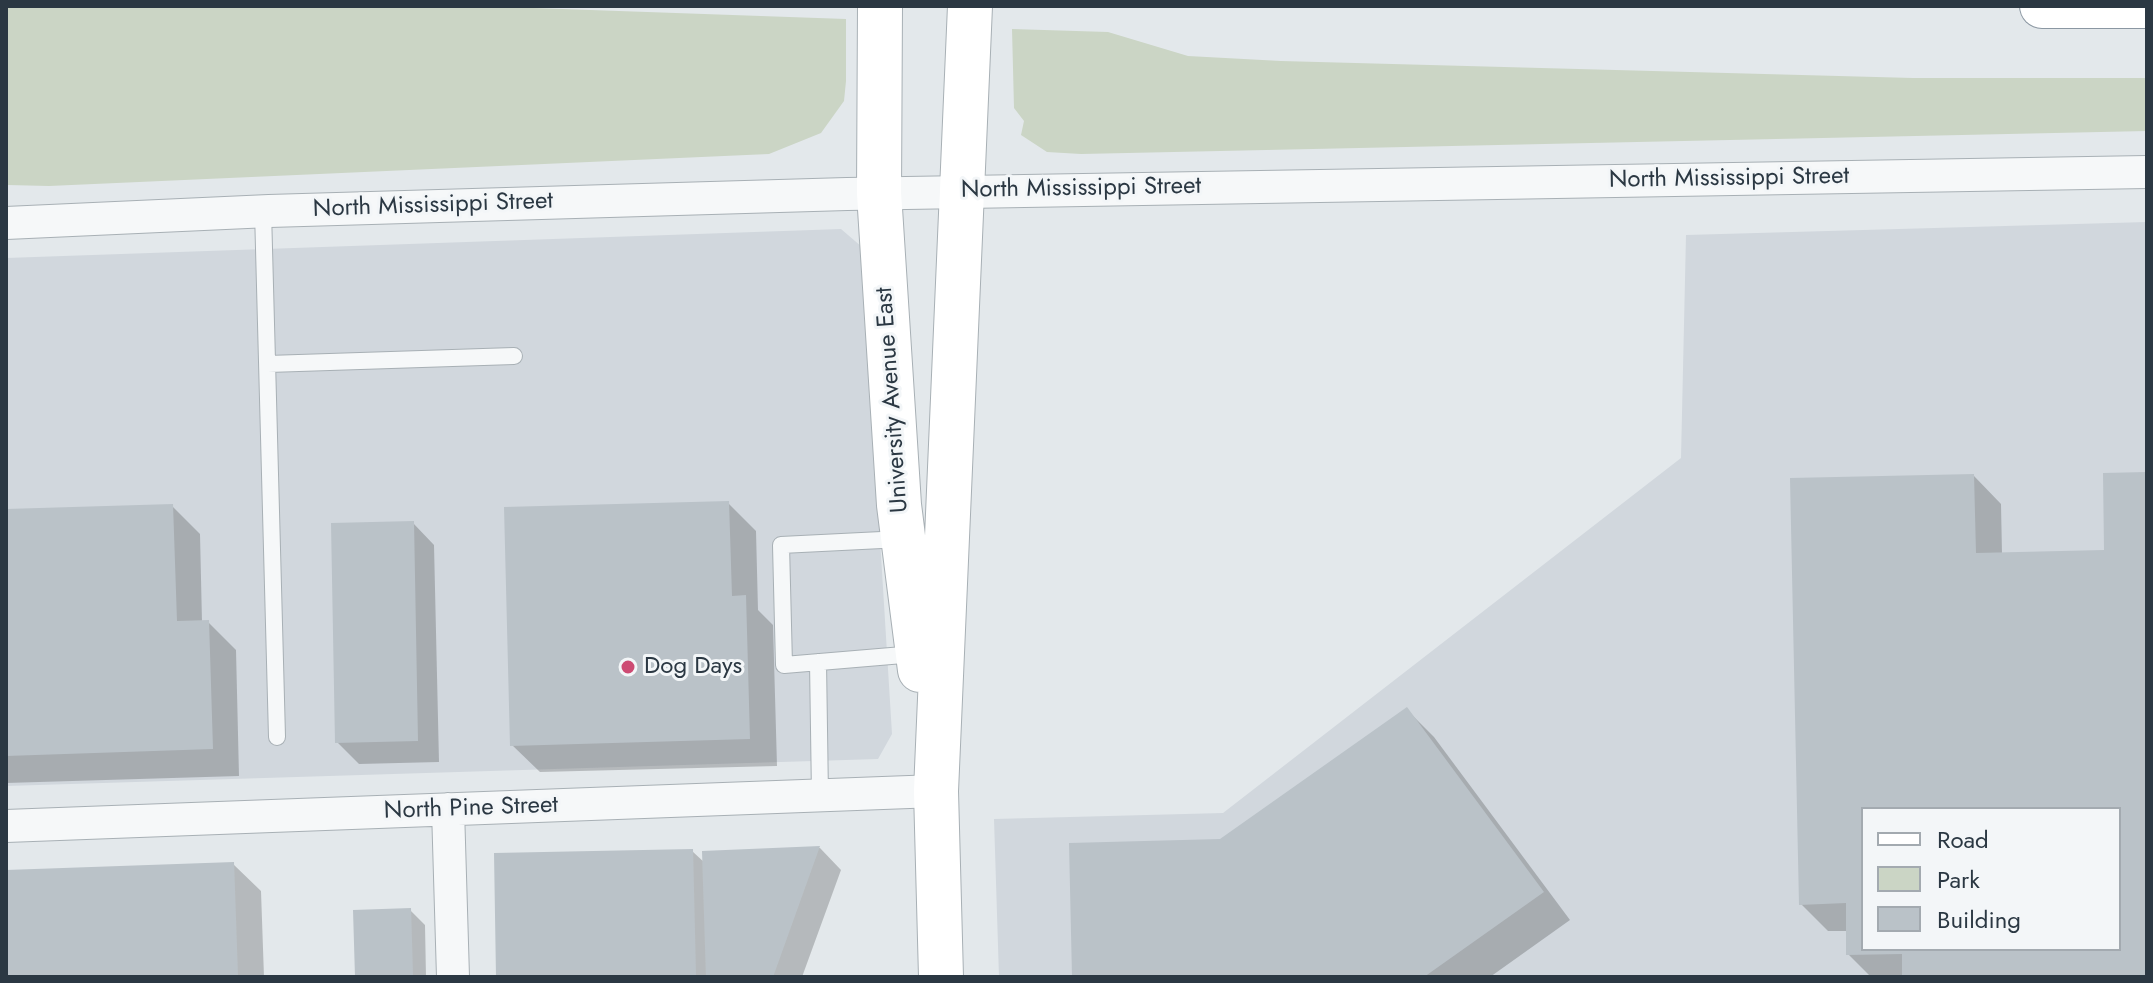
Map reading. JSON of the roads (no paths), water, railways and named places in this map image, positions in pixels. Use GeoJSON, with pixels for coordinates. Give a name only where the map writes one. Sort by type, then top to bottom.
{"type":"FeatureCollection","features":[{"type":"Feature","properties":{"kind":"main road","name":"University Avenue East"},"geometry":{"type":"LineString","coordinates":[[880,6],[879,193],[904,539],[936,791]]}},
{"type":"Feature","properties":{"kind":"main road","name":"University Avenue East"},"geometry":{"type":"LineString","coordinates":[[941,977],[936,791],[970,6]]}},
{"type":"Feature","properties":{"kind":"main road"},"geometry":{"type":"LineString","coordinates":[[2042,6],[2147,6]]}},
{"type":"Feature","properties":{"kind":"street","name":"North Mississippi Street"},"geometry":{"type":"LineString","coordinates":[[9,220],[962,191],[2147,172]]}},
{"type":"Feature","properties":{"kind":"street","name":"North Pine Street"},"geometry":{"type":"LineString","coordinates":[[6,826],[936,791]]}},
{"type":"Feature","properties":{"kind":"street"},"geometry":{"type":"LineString","coordinates":[[448,809],[453,977]]}},
{"type":"Feature","properties":{"kind":"lane"},"geometry":{"type":"LineString","coordinates":[[263,211],[277,737]]}},
{"type":"Feature","properties":{"kind":"lane"},"geometry":{"type":"LineString","coordinates":[[268,364],[514,356]]}},
{"type":"Feature","properties":{"kind":"lane"},"geometry":{"type":"LineString","coordinates":[[904,539],[781,545],[784,665],[918,654]]}},
{"type":"Feature","properties":{"kind":"lane"},"geometry":{"type":"LineString","coordinates":[[818,662],[820,796]]}},
{"type":"Feature","properties":{"kind":"place","name":"Dog Days"},"geometry":{"type":"Point","coordinates":[628,667]}}]}
